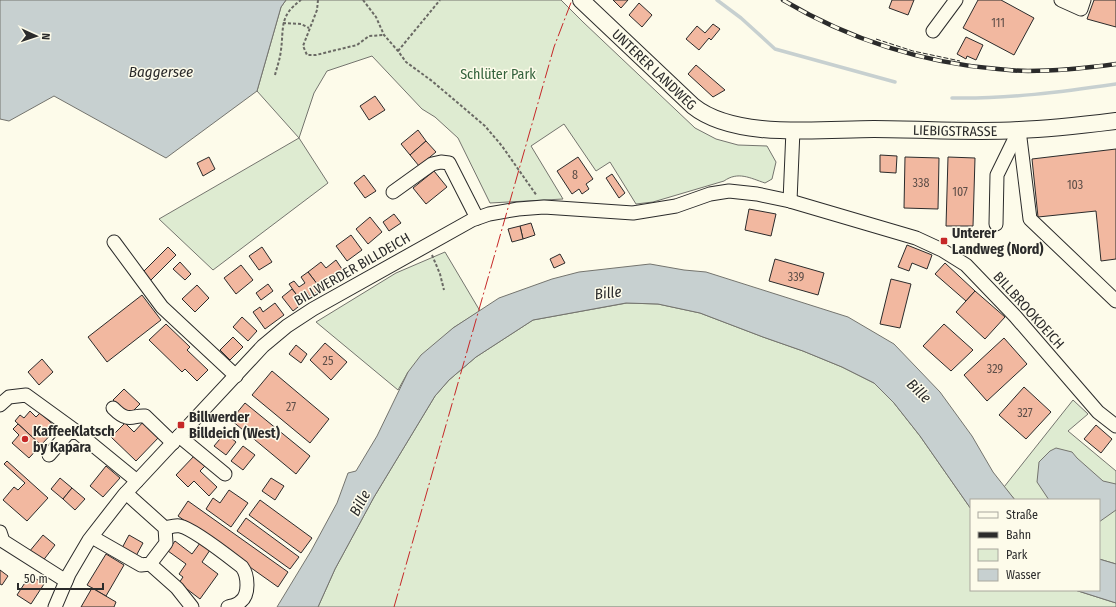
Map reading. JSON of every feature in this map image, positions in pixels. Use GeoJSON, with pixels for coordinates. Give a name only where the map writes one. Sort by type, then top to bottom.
{"type":"FeatureCollection","features":[{"type":"Feature","properties":{"kind":"main road","name":"UNTERER LANDWEG"},"geometry":{"type":"LineString","coordinates":[[581,0],[700,112],[736,125]]}},
{"type":"Feature","properties":{"kind":"main road","name":"LIEBIGSTRASSE"},"geometry":{"type":"LineString","coordinates":[[736,125],[754,128],[793,130],[873,129],[949,131],[1019,130],[1116,121]]}},
{"type":"Feature","properties":{"kind":"street"},"geometry":{"type":"LineString","coordinates":[[933,31],[956,0]]}},
{"type":"Feature","properties":{"kind":"street"},"geometry":{"type":"LineString","coordinates":[[1061,0],[1081,9],[1084,0]]}},
{"type":"Feature","properties":{"kind":"street"},"geometry":{"type":"LineString","coordinates":[[790,201],[793,130]]}},
{"type":"Feature","properties":{"kind":"street"},"geometry":{"type":"LineString","coordinates":[[996,224],[997,175],[1019,130]]}},
{"type":"Feature","properties":{"kind":"street"},"geometry":{"type":"LineString","coordinates":[[1019,130],[1030,219],[1116,301]]}},
{"type":"Feature","properties":{"kind":"street"},"geometry":{"type":"LineString","coordinates":[[392,192],[432,164],[441,162],[449,163],[477,218]]}},
{"type":"Feature","properties":{"kind":"street","name":"BILLWERDER BILLDEICH"},"geometry":{"type":"LineString","coordinates":[[54,607],[66,581],[92,537],[126,493],[264,346],[287,326],[313,309],[427,244],[477,218],[518,209],[544,207],[632,213],[676,206],[710,194],[729,191],[757,194],[790,201]]}},
{"type":"Feature","properties":{"kind":"street","name":"BILLBROOKDEICH"},"geometry":{"type":"LineString","coordinates":[[790,201],[916,238],[942,250],[966,265],[1016,316],[1098,412],[1116,426]]}},
{"type":"Feature","properties":{"kind":"street"},"geometry":{"type":"LineString","coordinates":[[114,242],[157,301],[236,376]]}},
{"type":"Feature","properties":{"kind":"street"},"geometry":{"type":"LineString","coordinates":[[0,405],[9,397],[26,395],[77,432],[137,481]]}},
{"type":"Feature","properties":{"kind":"street"},"geometry":{"type":"LineString","coordinates":[[112,408],[124,417],[128,418],[139,415],[145,416],[176,440],[225,474]]}},
{"type":"Feature","properties":{"kind":"street"},"geometry":{"type":"LineString","coordinates":[[48,456],[68,433],[77,432]]}},
{"type":"Feature","properties":{"kind":"street"},"geometry":{"type":"LineString","coordinates":[[92,537],[141,565],[150,564],[166,543],[164,528],[126,493]]}},
{"type":"Feature","properties":{"kind":"street"},"geometry":{"type":"LineString","coordinates":[[164,528],[181,526],[193,532],[242,567],[246,573],[247,582],[245,594],[240,602],[228,607]]}},
{"type":"Feature","properties":{"kind":"street"},"geometry":{"type":"LineString","coordinates":[[0,532],[3,541],[66,581]]}},
{"type":"Feature","properties":{"kind":"street"},"geometry":{"type":"LineString","coordinates":[[150,564],[177,588],[192,607]]}},
{"type":"Feature","properties":{"kind":"path"},"geometry":{"type":"LineString","coordinates":[[275,75],[281,49],[283,23],[293,6],[301,0]]}},
{"type":"Feature","properties":{"kind":"path"},"geometry":{"type":"LineString","coordinates":[[318,0],[317,10],[303,46],[307,55],[316,55],[338,50],[357,45],[369,36],[384,35]]}},
{"type":"Feature","properties":{"kind":"path"},"geometry":{"type":"LineString","coordinates":[[363,0],[376,17],[384,35],[406,62],[432,81],[485,126],[510,157],[544,207]]}},
{"type":"Feature","properties":{"kind":"path"},"geometry":{"type":"LineString","coordinates":[[398,51],[440,0]]}},
{"type":"Feature","properties":{"kind":"path"},"geometry":{"type":"LineString","coordinates":[[283,23],[301,24],[309,28]]}},
{"type":"Feature","properties":{"kind":"path"},"geometry":{"type":"LineString","coordinates":[[427,244],[440,274],[444,290]]}},
{"type":"Feature","properties":{"kind":"green space","name":"Schlüter Park"},"geometry":{"type":"Polygon","coordinates":[[[286,0],[561,0],[695,128],[716,139],[738,145],[767,146],[776,162],[772,179],[765,183],[744,176],[734,176],[724,181],[653,202],[636,204],[610,162],[596,171],[564,124],[531,146],[563,199],[490,203],[458,138],[435,117],[422,109],[372,56],[327,71],[314,93],[299,138],[257,91],[281,7],[286,0]]]}},
{"type":"Feature","properties":{"kind":"green space"},"geometry":{"type":"Polygon","coordinates":[[[299,138],[328,183],[213,270],[159,219],[299,138]]]}},
{"type":"Feature","properties":{"kind":"green space"},"geometry":{"type":"Polygon","coordinates":[[[445,252],[480,311],[453,328],[408,372],[398,390],[316,322],[396,273],[445,252]]]}},
{"type":"Feature","properties":{"kind":"green space"},"geometry":{"type":"Polygon","coordinates":[[[627,303],[658,304],[700,313],[842,367],[874,383],[894,403],[920,436],[970,508],[970,591],[1078,591],[1116,603],[1116,607],[318,607],[335,569],[374,497],[435,396],[449,380],[476,357],[533,320],[627,303]]]}},
{"type":"Feature","properties":{"kind":"green space"},"geometry":{"type":"Polygon","coordinates":[[[1073,400],[1088,414],[1068,431],[1116,471],[1116,564],[1100,559],[1100,499],[1014,499],[1004,487],[1073,400]]]}},
{"type":"Feature","properties":{"kind":"water","name":"Baggersee"},"geometry":{"type":"Polygon","coordinates":[[[0,0],[286,0],[281,7],[257,91],[166,158],[54,96],[9,121],[0,119],[0,0]]]}},
{"type":"Feature","properties":{"kind":"water","name":"Bille"},"geometry":{"type":"Polygon","coordinates":[[[650,264],[706,272],[848,317],[894,344],[940,392],[972,436],[993,472],[1014,499],[970,499],[970,508],[920,436],[894,403],[874,383],[842,367],[803,351],[700,313],[658,304],[626,303],[533,320],[476,357],[449,380],[435,396],[374,497],[335,569],[318,607],[277,607],[311,551],[337,503],[348,473],[356,471],[377,436],[408,372],[421,355],[453,328],[499,298],[552,279],[579,272],[650,264]]]}},
{"type":"Feature","properties":{"kind":"water"},"geometry":{"type":"Polygon","coordinates":[[[1056,448],[1072,452],[1103,481],[1116,484],[1116,510],[1100,521],[1100,499],[1048,499],[1037,482],[1039,462],[1050,451],[1056,448]]]}},
{"type":"Feature","properties":{"kind":"water"},"geometry":{"type":"Polygon","coordinates":[[[1100,559],[1116,564],[1116,603],[1078,591],[1100,591],[1100,559]]]}},
{"type":"Feature","properties":{"kind":"building"},"geometry":{"type":"Polygon","coordinates":[[[613,0],[628,0],[621,8],[613,0]]]}},
{"type":"Feature","properties":{"kind":"building"},"geometry":{"type":"Polygon","coordinates":[[[892,0],[914,0],[908,15],[889,8],[892,0]]]}},
{"type":"Feature","properties":{"kind":"building"},"geometry":{"type":"Polygon","coordinates":[[[978,0],[1001,0],[1034,18],[1014,55],[963,28],[978,0]]]}},
{"type":"Feature","properties":{"kind":"building"},"geometry":{"type":"Polygon","coordinates":[[[1094,0],[1116,0],[1116,27],[1087,19],[1094,0]]]}},
{"type":"Feature","properties":{"kind":"building"},"geometry":{"type":"Polygon","coordinates":[[[639,3],[652,15],[642,27],[629,15],[639,3]]]}},
{"type":"Feature","properties":{"kind":"building"},"geometry":{"type":"Polygon","coordinates":[[[713,24],[720,29],[711,40],[709,38],[699,50],[686,39],[697,26],[705,33],[713,24]]]}},
{"type":"Feature","properties":{"kind":"building"},"geometry":{"type":"Polygon","coordinates":[[[966,37],[983,45],[976,60],[967,56],[966,59],[957,54],[966,37]]]}},
{"type":"Feature","properties":{"kind":"building"},"geometry":{"type":"Polygon","coordinates":[[[696,65],[725,90],[713,97],[688,74],[696,65]]]}},
{"type":"Feature","properties":{"kind":"building"},"geometry":{"type":"Polygon","coordinates":[[[375,96],[385,110],[369,120],[360,106],[375,96]]]}},
{"type":"Feature","properties":{"kind":"building"},"geometry":{"type":"Polygon","coordinates":[[[418,130],[426,141],[410,155],[401,144],[418,130]]]}},
{"type":"Feature","properties":{"kind":"building"},"geometry":{"type":"Polygon","coordinates":[[[426,141],[436,152],[419,166],[410,155],[426,141]]]}},
{"type":"Feature","properties":{"kind":"building"},"geometry":{"type":"Polygon","coordinates":[[[1116,149],[1116,259],[1101,261],[1096,211],[1038,217],[1032,159],[1116,149]]]}},
{"type":"Feature","properties":{"kind":"building"},"geometry":{"type":"Polygon","coordinates":[[[880,155],[897,156],[896,173],[880,172],[880,155]]]}},
{"type":"Feature","properties":{"kind":"building"},"geometry":{"type":"Polygon","coordinates":[[[209,157],[215,169],[203,176],[197,163],[209,157]]]}},
{"type":"Feature","properties":{"kind":"building"},"geometry":{"type":"Polygon","coordinates":[[[578,157],[593,179],[586,184],[589,189],[582,194],[579,189],[572,194],[557,171],[578,157]]]}},
{"type":"Feature","properties":{"kind":"building"},"geometry":{"type":"Polygon","coordinates":[[[905,157],[939,158],[938,209],[904,208],[905,157]]]}},
{"type":"Feature","properties":{"kind":"building"},"geometry":{"type":"Polygon","coordinates":[[[948,157],[975,158],[973,226],[946,226],[948,157]]]}},
{"type":"Feature","properties":{"kind":"building"},"geometry":{"type":"Polygon","coordinates":[[[434,171],[447,187],[426,204],[413,188],[434,171]]]}},
{"type":"Feature","properties":{"kind":"building"},"geometry":{"type":"Polygon","coordinates":[[[612,174],[625,193],[619,198],[606,178],[612,174]]]}},
{"type":"Feature","properties":{"kind":"building"},"geometry":{"type":"Polygon","coordinates":[[[364,175],[376,191],[365,198],[354,183],[364,175]]]}},
{"type":"Feature","properties":{"kind":"building"},"geometry":{"type":"Polygon","coordinates":[[[749,209],[776,214],[771,236],[745,230],[749,209]]]}},
{"type":"Feature","properties":{"kind":"building"},"geometry":{"type":"Polygon","coordinates":[[[394,214],[401,223],[389,231],[383,222],[394,214]]]}},
{"type":"Feature","properties":{"kind":"building"},"geometry":{"type":"Polygon","coordinates":[[[370,217],[382,232],[368,244],[356,229],[370,217]]]}},
{"type":"Feature","properties":{"kind":"building"},"geometry":{"type":"Polygon","coordinates":[[[531,223],[535,235],[523,239],[520,226],[531,223]]]}},
{"type":"Feature","properties":{"kind":"building"},"geometry":{"type":"Polygon","coordinates":[[[520,226],[523,239],[512,242],[508,229],[520,226]]]}},
{"type":"Feature","properties":{"kind":"building"},"geometry":{"type":"Polygon","coordinates":[[[351,235],[362,250],[347,261],[336,246],[351,235]]]}},
{"type":"Feature","properties":{"kind":"building"},"geometry":{"type":"Polygon","coordinates":[[[907,245],[932,255],[927,269],[912,263],[909,271],[898,267],[907,245]]]}},
{"type":"Feature","properties":{"kind":"building"},"geometry":{"type":"Polygon","coordinates":[[[168,247],[176,255],[150,281],[142,273],[168,247]]]}},
{"type":"Feature","properties":{"kind":"building"},"geometry":{"type":"Polygon","coordinates":[[[262,247],[272,262],[259,270],[249,256],[262,247]]]}},
{"type":"Feature","properties":{"kind":"building"},"geometry":{"type":"Polygon","coordinates":[[[560,254],[565,263],[554,268],[550,259],[560,254]]]}},
{"type":"Feature","properties":{"kind":"building"},"geometry":{"type":"Polygon","coordinates":[[[775,259],[824,273],[818,295],[769,281],[775,259]]]}},
{"type":"Feature","properties":{"kind":"building"},"geometry":{"type":"Polygon","coordinates":[[[336,260],[344,272],[321,289],[308,272],[321,262],[326,268],[336,260]]]}},
{"type":"Feature","properties":{"kind":"building"},"geometry":{"type":"Polygon","coordinates":[[[180,262],[191,274],[185,280],[173,269],[180,262]]]}},
{"type":"Feature","properties":{"kind":"building"},"geometry":{"type":"Polygon","coordinates":[[[945,263],[975,291],[966,301],[935,274],[945,263]]]}},
{"type":"Feature","properties":{"kind":"building"},"geometry":{"type":"Polygon","coordinates":[[[241,265],[253,280],[236,294],[224,278],[241,265]]]}},
{"type":"Feature","properties":{"kind":"building"},"geometry":{"type":"Polygon","coordinates":[[[308,272],[321,289],[310,297],[306,291],[298,297],[289,284],[294,281],[299,287],[305,283],[301,277],[308,272]]]}},
{"type":"Feature","properties":{"kind":"building"},"geometry":{"type":"Polygon","coordinates":[[[891,279],[911,284],[900,328],[880,324],[891,279]]]}},
{"type":"Feature","properties":{"kind":"building"},"geometry":{"type":"Polygon","coordinates":[[[268,284],[273,291],[261,300],[256,293],[268,284]]]}},
{"type":"Feature","properties":{"kind":"building"},"geometry":{"type":"Polygon","coordinates":[[[197,285],[209,298],[195,312],[182,299],[197,285]]]}},
{"type":"Feature","properties":{"kind":"building"},"geometry":{"type":"Polygon","coordinates":[[[292,289],[303,303],[293,311],[282,297],[292,289]]]}},
{"type":"Feature","properties":{"kind":"building"},"geometry":{"type":"Polygon","coordinates":[[[975,291],[1005,317],[985,339],[956,312],[975,291]]]}},
{"type":"Feature","properties":{"kind":"building"},"geometry":{"type":"Polygon","coordinates":[[[142,295],[161,320],[107,362],[88,337],[142,295]]]}},
{"type":"Feature","properties":{"kind":"building"},"geometry":{"type":"Polygon","coordinates":[[[275,303],[284,315],[265,329],[253,312],[260,307],[263,312],[275,303]]]}},
{"type":"Feature","properties":{"kind":"building"},"geometry":{"type":"Polygon","coordinates":[[[242,317],[257,331],[248,341],[233,327],[242,317]]]}},
{"type":"Feature","properties":{"kind":"building"},"geometry":{"type":"Polygon","coordinates":[[[166,324],[190,347],[187,350],[208,370],[197,381],[185,369],[182,372],[149,340],[166,324]]]}},
{"type":"Feature","properties":{"kind":"building"},"geometry":{"type":"Polygon","coordinates":[[[944,324],[973,350],[951,371],[923,346],[944,324]]]}},
{"type":"Feature","properties":{"kind":"building"},"geometry":{"type":"Polygon","coordinates":[[[233,337],[243,347],[230,360],[220,350],[233,337]]]}},
{"type":"Feature","properties":{"kind":"building"},"geometry":{"type":"Polygon","coordinates":[[[1004,338],[1027,364],[987,401],[964,375],[1004,338]]]}},
{"type":"Feature","properties":{"kind":"building"},"geometry":{"type":"Polygon","coordinates":[[[325,343],[347,362],[331,380],[310,360],[325,343]]]}},
{"type":"Feature","properties":{"kind":"building"},"geometry":{"type":"Polygon","coordinates":[[[296,345],[307,354],[301,363],[289,354],[296,345]]]}},
{"type":"Feature","properties":{"kind":"building"},"geometry":{"type":"Polygon","coordinates":[[[42,359],[53,372],[39,385],[28,372],[42,359]]]}},
{"type":"Feature","properties":{"kind":"building"},"geometry":{"type":"Polygon","coordinates":[[[272,371],[329,419],[310,443],[252,395],[272,371]]]}},
{"type":"Feature","properties":{"kind":"building"},"geometry":{"type":"Polygon","coordinates":[[[1024,387],[1051,412],[1026,439],[999,415],[1024,387]]]}},
{"type":"Feature","properties":{"kind":"building"},"geometry":{"type":"Polygon","coordinates":[[[124,389],[140,404],[129,415],[113,400],[124,389]]]}},
{"type":"Feature","properties":{"kind":"building"},"geometry":{"type":"Polygon","coordinates":[[[245,403],[310,456],[296,474],[231,420],[245,403]]]}},
{"type":"Feature","properties":{"kind":"building"},"geometry":{"type":"Polygon","coordinates":[[[30,411],[36,417],[40,413],[57,428],[41,445],[15,421],[20,415],[24,418],[30,411]]]}},
{"type":"Feature","properties":{"kind":"building"},"geometry":{"type":"Polygon","coordinates":[[[144,421],[160,436],[136,461],[111,437],[125,423],[134,432],[144,421]]]}},
{"type":"Feature","properties":{"kind":"building","name":"KaffeeKlatsch by Kapara"},"geometry":{"type":"Polygon","coordinates":[[[18,424],[41,445],[29,458],[12,443],[19,435],[13,429],[18,424]]]}},
{"type":"Feature","properties":{"kind":"building"},"geometry":{"type":"Polygon","coordinates":[[[1096,425],[1112,439],[1101,453],[1084,439],[1096,425]]]}},
{"type":"Feature","properties":{"kind":"building"},"geometry":{"type":"Polygon","coordinates":[[[225,433],[236,442],[226,455],[214,446],[225,433]]]}},
{"type":"Feature","properties":{"kind":"building"},"geometry":{"type":"Polygon","coordinates":[[[243,446],[255,455],[243,470],[231,461],[243,446]]]}},
{"type":"Feature","properties":{"kind":"building"},"geometry":{"type":"Polygon","coordinates":[[[195,455],[206,465],[200,471],[217,487],[209,496],[194,481],[188,487],[176,475],[195,455]]]}},
{"type":"Feature","properties":{"kind":"building"},"geometry":{"type":"Polygon","coordinates":[[[7,461],[48,498],[27,521],[3,500],[14,487],[18,490],[25,483],[4,464],[7,461]]]}},
{"type":"Feature","properties":{"kind":"building"},"geometry":{"type":"Polygon","coordinates":[[[106,466],[120,478],[103,497],[90,486],[106,466]]]}},
{"type":"Feature","properties":{"kind":"building"},"geometry":{"type":"Polygon","coordinates":[[[60,478],[72,488],[63,499],[51,489],[60,478]]]}},
{"type":"Feature","properties":{"kind":"building"},"geometry":{"type":"Polygon","coordinates":[[[271,478],[284,486],[275,500],[262,491],[271,478]]]}},
{"type":"Feature","properties":{"kind":"building"},"geometry":{"type":"Polygon","coordinates":[[[72,488],[85,499],[75,510],[63,499],[72,488]]]}},
{"type":"Feature","properties":{"kind":"building"},"geometry":{"type":"Polygon","coordinates":[[[229,490],[248,503],[231,527],[206,509],[213,498],[220,503],[229,490]]]}},
{"type":"Feature","properties":{"kind":"building"},"geometry":{"type":"Polygon","coordinates":[[[260,500],[312,538],[301,553],[249,515],[260,500]]]}},
{"type":"Feature","properties":{"kind":"building"},"geometry":{"type":"Polygon","coordinates":[[[188,501],[288,572],[278,587],[178,516],[188,501]]]}},
{"type":"Feature","properties":{"kind":"building"},"geometry":{"type":"Polygon","coordinates":[[[246,518],[299,557],[290,569],[237,531],[246,518]]]}},
{"type":"Feature","properties":{"kind":"building"},"geometry":{"type":"Polygon","coordinates":[[[43,535],[55,545],[42,562],[29,552],[43,535]]]}},
{"type":"Feature","properties":{"kind":"building"},"geometry":{"type":"Polygon","coordinates":[[[129,535],[143,543],[136,556],[122,548],[129,535]]]}},
{"type":"Feature","properties":{"kind":"building"},"geometry":{"type":"Polygon","coordinates":[[[175,541],[192,554],[200,543],[210,550],[202,562],[218,574],[200,599],[179,583],[183,577],[179,574],[186,564],[168,551],[175,541]]]}},
{"type":"Feature","properties":{"kind":"building"},"geometry":{"type":"Polygon","coordinates":[[[106,554],[124,565],[106,596],[87,585],[106,554]]]}},
{"type":"Feature","properties":{"kind":"building"},"geometry":{"type":"Polygon","coordinates":[[[0,570],[8,576],[2,585],[0,584],[0,570]]]}},
{"type":"Feature","properties":{"kind":"building"},"geometry":{"type":"Polygon","coordinates":[[[30,575],[44,584],[31,604],[17,595],[30,575]]]}},
{"type":"Feature","properties":{"kind":"building"},"geometry":{"type":"Polygon","coordinates":[[[92,588],[116,602],[114,607],[81,607],[92,588]]]}},
{"type":"Feature","properties":{"kind":"waterway"},"geometry":{"type":"LineString","coordinates":[[717,0],[741,18],[775,49],[895,82]]}},
{"type":"Feature","properties":{"kind":"waterway"},"geometry":{"type":"LineString","coordinates":[[952,98],[1034,94],[1116,84]]}},
{"type":"Feature","properties":{"kind":"railway"},"geometry":{"type":"LineString","coordinates":[[783,0],[808,14],[860,37],[914,55],[942,61],[970,66],[1024,71],[1061,70],[1116,64]]}},
{"type":"Feature","properties":{"kind":"fence"},"geometry":{"type":"LineString","coordinates":[[876,39],[913,51],[960,61]]}},
{"type":"Feature","properties":{"kind":"power"},"geometry":{"type":"LineString","coordinates":[[394,607],[554,47],[572,0]]}},
{"type":"Feature","properties":{"kind":"place","name":"Unterer Landweg (Nord)"},"geometry":{"type":"Point","coordinates":[944,241]}},
{"type":"Feature","properties":{"kind":"place","name":"Billwerder Billdeich (West)"},"geometry":{"type":"Point","coordinates":[181,425]}},
{"type":"Feature","properties":{"kind":"place","name":"KaffeeKlatsch by Kapara"},"geometry":{"type":"Point","coordinates":[25,439]}}]}
